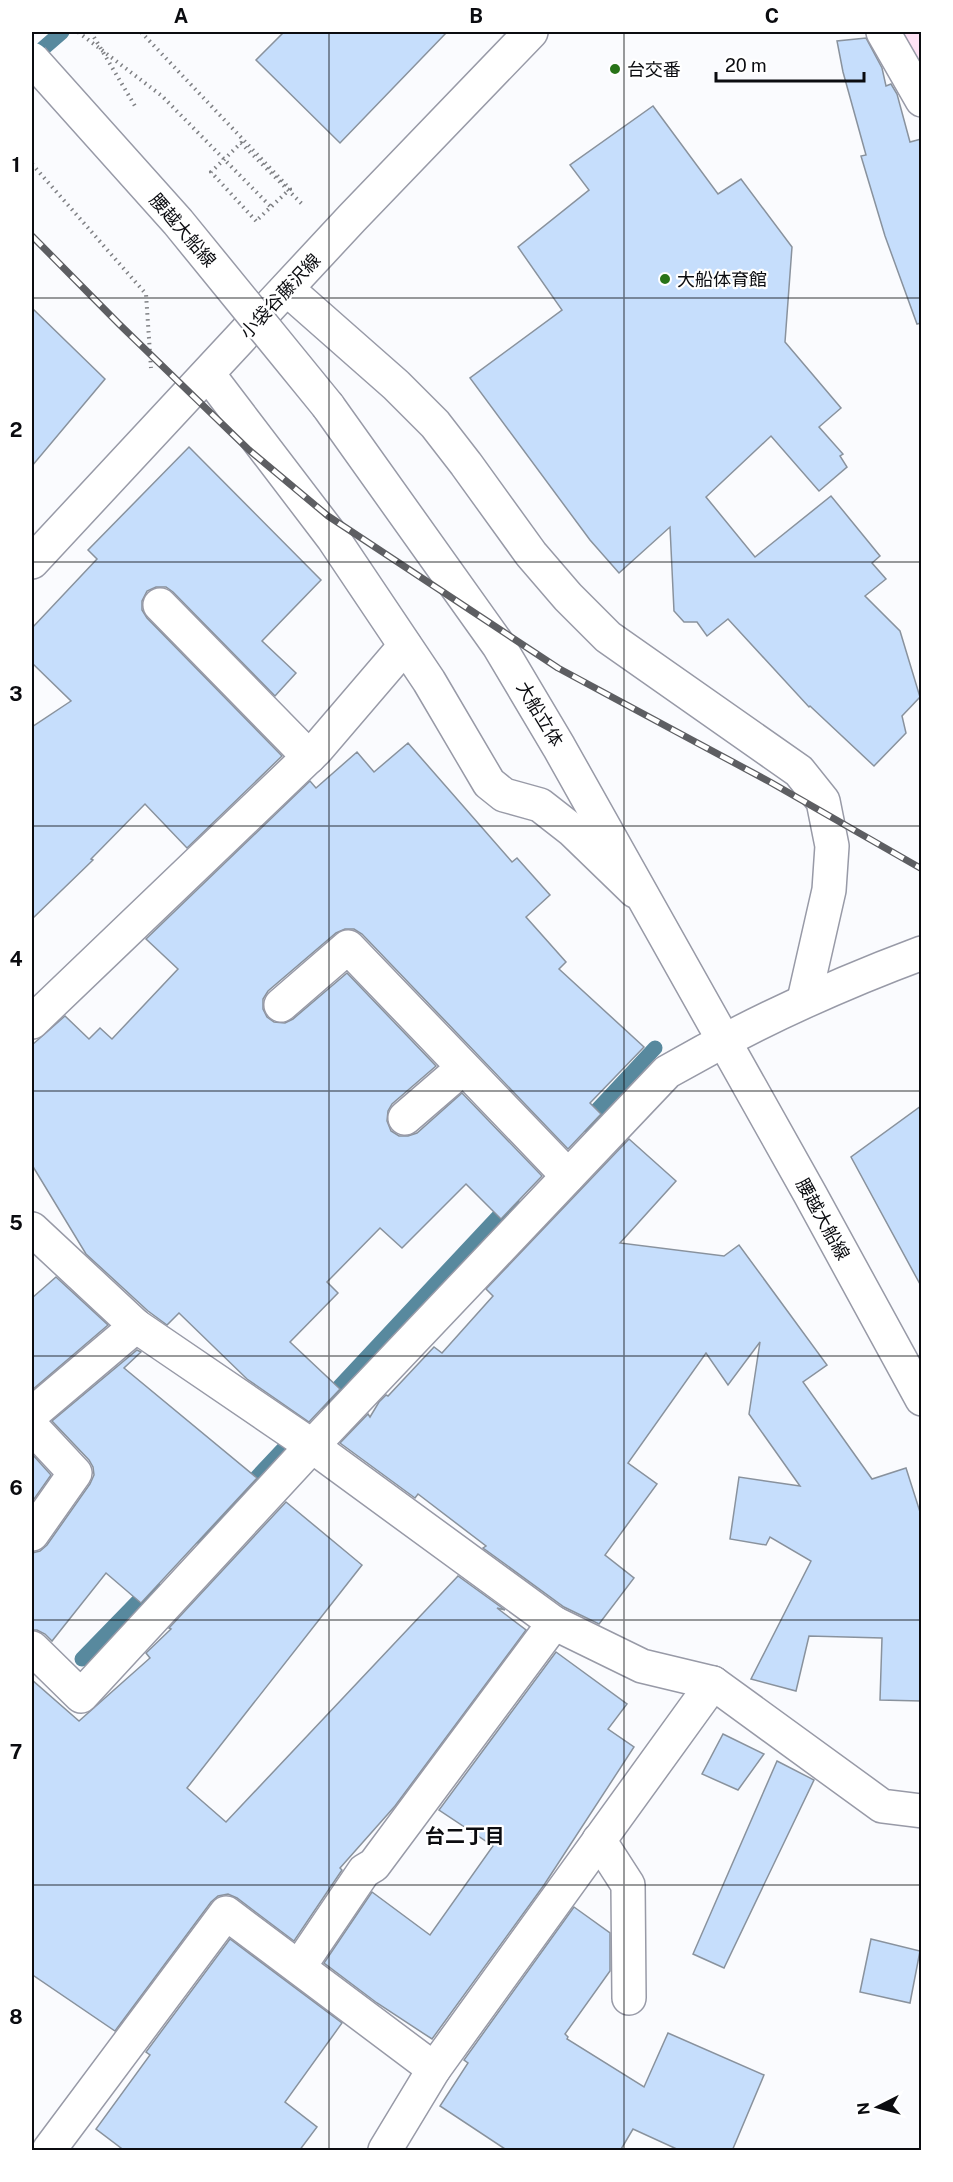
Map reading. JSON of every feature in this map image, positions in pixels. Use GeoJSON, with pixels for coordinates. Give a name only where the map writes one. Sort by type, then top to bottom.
{"type":"FeatureCollection","features":[{"type":"Feature","properties":{"kind":"street","name":"小袋谷藤沢線"},"geometry":{"type":"LineString","coordinates":[[32,562],[531,32]]}},
{"type":"Feature","properties":{"kind":"street"},"geometry":{"type":"LineString","coordinates":[[883,32],[921,100]]}},
{"type":"Feature","properties":{"kind":"street","name":"腰越大船線"},"geometry":{"type":"LineString","coordinates":[[32,59],[178,222],[328,406]]}},
{"type":"Feature","properties":{"kind":"street"},"geometry":{"type":"LineString","coordinates":[[287,289],[396,385],[435,424],[531,554],[568,597],[608,637],[800,771],[822,801],[832,846],[829,890],[804,1000]]}},
{"type":"Feature","properties":{"kind":"street"},"geometry":{"type":"LineString","coordinates":[[208,374],[333,538],[429,681],[489,783],[504,795],[540,805],[572,830],[645,900]]}},
{"type":"Feature","properties":{"kind":"street","name":"大船立体"},"geometry":{"type":"LineString","coordinates":[[328,406],[499,646],[559,747],[723,1040]]}},
{"type":"Feature","properties":{"kind":"street"},"geometry":{"type":"LineString","coordinates":[[160,605],[309,757]]}},
{"type":"Feature","properties":{"kind":"street"},"geometry":{"type":"LineString","coordinates":[[32,1022],[309,757],[405,646]]}},
{"type":"Feature","properties":{"kind":"street"},"geometry":{"type":"LineString","coordinates":[[281,1005],[348,946],[568,1176]]}},
{"type":"Feature","properties":{"kind":"street"},"geometry":{"type":"LineString","coordinates":[[32,1648],[81,1696],[312,1446],[666,1072],[723,1040],[804,1000],[921,953]]}},
{"type":"Feature","properties":{"kind":"street","name":"腰越大船線"},"geometry":{"type":"LineString","coordinates":[[723,1040],[921,1399]]}},
{"type":"Feature","properties":{"kind":"street"},"geometry":{"type":"LineString","coordinates":[[405,1118],[463,1068]]}},
{"type":"Feature","properties":{"kind":"street"},"geometry":{"type":"LineString","coordinates":[[37,1245],[136,1326],[312,1446],[554,1623],[642,1666],[713,1683],[882,1806],[921,1810]]}},
{"type":"Feature","properties":{"kind":"street"},"geometry":{"type":"LineString","coordinates":[[32,1414],[136,1326]]}},
{"type":"Feature","properties":{"kind":"street"},"geometry":{"type":"LineString","coordinates":[[32,1427],[75,1473],[32,1534]]}},
{"type":"Feature","properties":{"kind":"street"},"geometry":{"type":"LineString","coordinates":[[299,1968],[364,1871],[374,1865],[554,1623]]}},
{"type":"Feature","properties":{"kind":"street"},"geometry":{"type":"LineString","coordinates":[[385,2151],[434,2069],[713,1683]]}},
{"type":"Feature","properties":{"kind":"street"},"geometry":{"type":"LineString","coordinates":[[599,1840],[628,1885],[629,1998]]}},
{"type":"Feature","properties":{"kind":"street"},"geometry":{"type":"LineString","coordinates":[[49,2151],[226,1913],[434,2069]]}},
{"type":"Feature","properties":{"kind":"path"},"geometry":{"type":"LineString","coordinates":[[78,32],[162,96],[271,207]]}},
{"type":"Feature","properties":{"kind":"path"},"geometry":{"type":"LineString","coordinates":[[141,32],[290,189],[271,207],[256,221],[211,172],[241,143],[308,211]]}},
{"type":"Feature","properties":{"kind":"path"},"geometry":{"type":"LineString","coordinates":[[32,164],[146,294],[152,373]]}},
{"type":"Feature","properties":{"kind":"shaded area"},"geometry":{"type":"Polygon","coordinates":[[[910,32],[921,32],[921,80],[899,38],[910,32]]]}},
{"type":"Feature","properties":{"kind":"building"},"geometry":{"type":"Polygon","coordinates":[[[284,32],[447,32],[340,143],[256,60],[284,32]]]}},
{"type":"Feature","properties":{"kind":"building"},"geometry":{"type":"Polygon","coordinates":[[[866,38],[882,68],[886,86],[891,84],[897,94],[910,142],[921,139],[921,323],[917,324],[885,236],[861,156],[866,155],[843,72],[837,41],[866,38]]]}},
{"type":"Feature","properties":{"kind":"building"},"geometry":{"type":"Polygon","coordinates":[[[653,106],[718,194],[741,179],[792,247],[785,342],[841,408],[819,427],[843,454],[840,456],[847,467],[819,491],[771,436],[706,497],[755,557],[831,496],[880,556],[872,563],[886,579],[865,596],[900,631],[920,697],[902,716],[906,733],[874,766],[809,707],[728,619],[707,636],[697,622],[684,622],[674,611],[670,527],[619,573],[590,540],[470,378],[562,310],[518,247],[589,190],[570,165],[653,106]]]}},
{"type":"Feature","properties":{"kind":"building"},"geometry":{"type":"Polygon","coordinates":[[[32,308],[105,379],[32,466],[32,308]]]}},
{"type":"Feature","properties":{"kind":"building"},"geometry":{"type":"Polygon","coordinates":[[[189,447],[321,580],[262,641],[296,673],[275,696],[166,587],[156,587],[147,591],[142,601],[142,610],[147,618],[282,756],[187,848],[145,804],[91,859],[93,860],[32,919],[32,727],[71,701],[32,663],[32,628],[97,559],[88,550],[189,447]]]}},
{"type":"Feature","properties":{"kind":"building"},"geometry":{"type":"Polygon","coordinates":[[[408,743],[512,862],[517,858],[550,895],[526,917],[566,962],[559,969],[644,1047],[590,1103],[601,1114],[568,1149],[362,934],[354,929],[345,929],[336,933],[268,991],[263,999],[263,1009],[267,1017],[274,1022],[285,1023],[293,1019],[347,973],[436,1066],[392,1104],[388,1111],[387,1121],[391,1131],[399,1136],[417,1133],[462,1093],[542,1176],[501,1219],[466,1184],[402,1248],[380,1228],[327,1282],[338,1293],[290,1342],[340,1389],[309,1422],[247,1379],[179,1313],[167,1325],[148,1311],[86,1254],[32,1165],[32,1045],[65,1016],[89,1039],[100,1028],[112,1039],[178,969],[146,939],[310,781],[316,788],[357,752],[374,772],[408,743]]]}},
{"type":"Feature","properties":{"kind":"building"},"geometry":{"type":"Polygon","coordinates":[[[921,1106],[921,1286],[851,1157],[921,1106]]]}},
{"type":"Feature","properties":{"kind":"building"},"geometry":{"type":"Polygon","coordinates":[[[629,1139],[676,1181],[620,1243],[724,1256],[739,1245],[827,1365],[803,1382],[872,1479],[906,1468],[921,1515],[921,1701],[880,1700],[882,1638],[809,1636],[796,1691],[751,1679],[811,1561],[770,1537],[766,1545],[730,1539],[739,1477],[800,1486],[749,1414],[760,1342],[728,1385],[706,1353],[628,1463],[657,1484],[605,1555],[634,1578],[599,1624],[564,1607],[483,1548],[486,1546],[418,1494],[415,1498],[340,1443],[368,1414],[370,1417],[379,1402],[386,1395],[388,1396],[434,1347],[442,1353],[493,1296],[486,1289],[629,1139]]]}},
{"type":"Feature","properties":{"kind":"building"},"geometry":{"type":"Polygon","coordinates":[[[56,1277],[108,1325],[32,1390],[32,1298],[56,1277]]]}},
{"type":"Feature","properties":{"kind":"building"},"geometry":{"type":"Polygon","coordinates":[[[137,1350],[141,1352],[124,1368],[257,1478],[141,1603],[106,1573],[52,1641],[45,1634],[32,1630],[32,1553],[40,1551],[47,1545],[94,1475],[89,1460],[52,1421],[137,1350]]]}},
{"type":"Feature","properties":{"kind":"building"},"geometry":{"type":"Polygon","coordinates":[[[32,1454],[51,1475],[32,1502],[32,1454]]]}},
{"type":"Feature","properties":{"kind":"building"},"geometry":{"type":"Polygon","coordinates":[[[286,1502],[362,1565],[187,1788],[226,1822],[458,1576],[505,1610],[497,1608],[526,1630],[395,1806],[340,1868],[342,1870],[294,1941],[237,1898],[228,1894],[218,1896],[211,1902],[115,2031],[34,1976],[32,1978],[32,1680],[79,1721],[150,1658],[146,1653],[171,1629],[169,1628],[286,1502]]]}},
{"type":"Feature","properties":{"kind":"building"},"geometry":{"type":"Polygon","coordinates":[[[556,1652],[627,1704],[608,1729],[634,1747],[544,1885],[432,2039],[377,2003],[324,1963],[372,1892],[430,1935],[493,1846],[439,1810],[556,1652]]]}},
{"type":"Feature","properties":{"kind":"building"},"geometry":{"type":"Polygon","coordinates":[[[723,1734],[764,1754],[738,1790],[702,1774],[723,1734]]]}},
{"type":"Feature","properties":{"kind":"building"},"geometry":{"type":"Polygon","coordinates":[[[777,1761],[814,1780],[724,1968],[693,1954],[777,1761]]]}},
{"type":"Feature","properties":{"kind":"building"},"geometry":{"type":"Polygon","coordinates":[[[574,1907],[610,1933],[610,1971],[565,2034],[567,2039],[644,2087],[668,2033],[764,2075],[732,2151],[681,2151],[633,2129],[620,2151],[508,2151],[440,2106],[468,2063],[464,2060],[574,1907]]]}},
{"type":"Feature","properties":{"kind":"building"},"geometry":{"type":"Polygon","coordinates":[[[230,1939],[342,2023],[285,2102],[317,2127],[299,2151],[125,2151],[96,2129],[150,2055],[146,2052],[230,1939]]]}},
{"type":"Feature","properties":{"kind":"building"},"geometry":{"type":"Polygon","coordinates":[[[871,1939],[920,1951],[910,2003],[860,1992],[871,1939]]]}},
{"type":"Feature","properties":{"kind":"waterway"},"geometry":{"type":"LineString","coordinates":[[32,58],[62,32]]}},
{"type":"Feature","properties":{"kind":"waterway"},"geometry":{"type":"LineString","coordinates":[[583,1125],[655,1048]]}},
{"type":"Feature","properties":{"kind":"waterway"},"geometry":{"type":"LineString","coordinates":[[325,1402],[512,1202]]}},
{"type":"Feature","properties":{"kind":"waterway"},"geometry":{"type":"LineString","coordinates":[[201,1537],[287,1445]]}},
{"type":"Feature","properties":{"kind":"waterway"},"geometry":{"type":"LineString","coordinates":[[82,1659],[153,1586]]}},
{"type":"Feature","properties":{"kind":"railway"},"geometry":{"type":"LineString","coordinates":[[32,236],[249,450],[328,516],[558,668],[770,782],[922,869]]}},
{"type":"Feature","properties":{"kind":"place","name":"台交番"},"geometry":{"type":"Point","coordinates":[615,69]}},
{"type":"Feature","properties":{"kind":"place","name":"大船体育館"},"geometry":{"type":"Point","coordinates":[665,279]}},
{"type":"Feature","properties":{"kind":"district","name":"台二丁目"},"geometry":{"type":"Point","coordinates":[465,1836]}}]}
